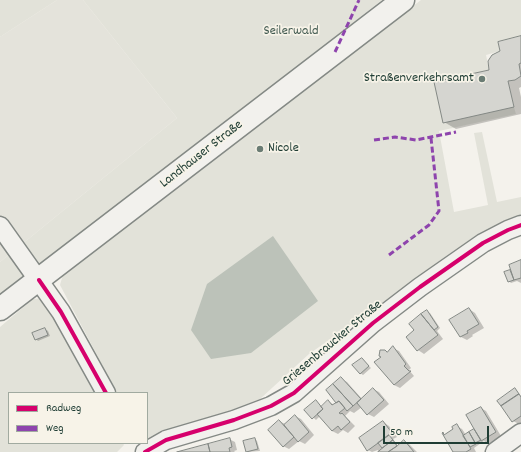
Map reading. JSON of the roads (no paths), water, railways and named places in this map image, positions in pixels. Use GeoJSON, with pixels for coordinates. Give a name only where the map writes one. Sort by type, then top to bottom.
{"type":"FeatureCollection","features":[{"type":"Feature","properties":{"kind":"main road","name":"Landhauser Straße"},"geometry":{"type":"LineString","coordinates":[[0,309],[403,0]]}},
{"type":"Feature","properties":{"kind":"street","name":"Griesenbraucker Straße"},"geometry":{"type":"LineString","coordinates":[[138,444],[144,452],[166,440],[234,420],[283,400],[294,393],[373,323],[420,287],[483,243],[521,225]]}},
{"type":"Feature","properties":{"kind":"street"},"geometry":{"type":"LineString","coordinates":[[0,226],[61,312],[105,392]]}},
{"type":"Feature","properties":{"kind":"street"},"geometry":{"type":"LineString","coordinates":[[495,452],[521,433]]}},
{"type":"Feature","properties":{"kind":"place","name":"Straßenverkehrsamt"},"geometry":{"type":"Point","coordinates":[482,79]}},
{"type":"Feature","properties":{"kind":"place","name":"Nicole"},"geometry":{"type":"Point","coordinates":[260,149]}},
{"type":"Feature","properties":{"kind":"park label","name":"Seilerwald"},"geometry":{"type":"Point","coordinates":[291,32]}}]}
